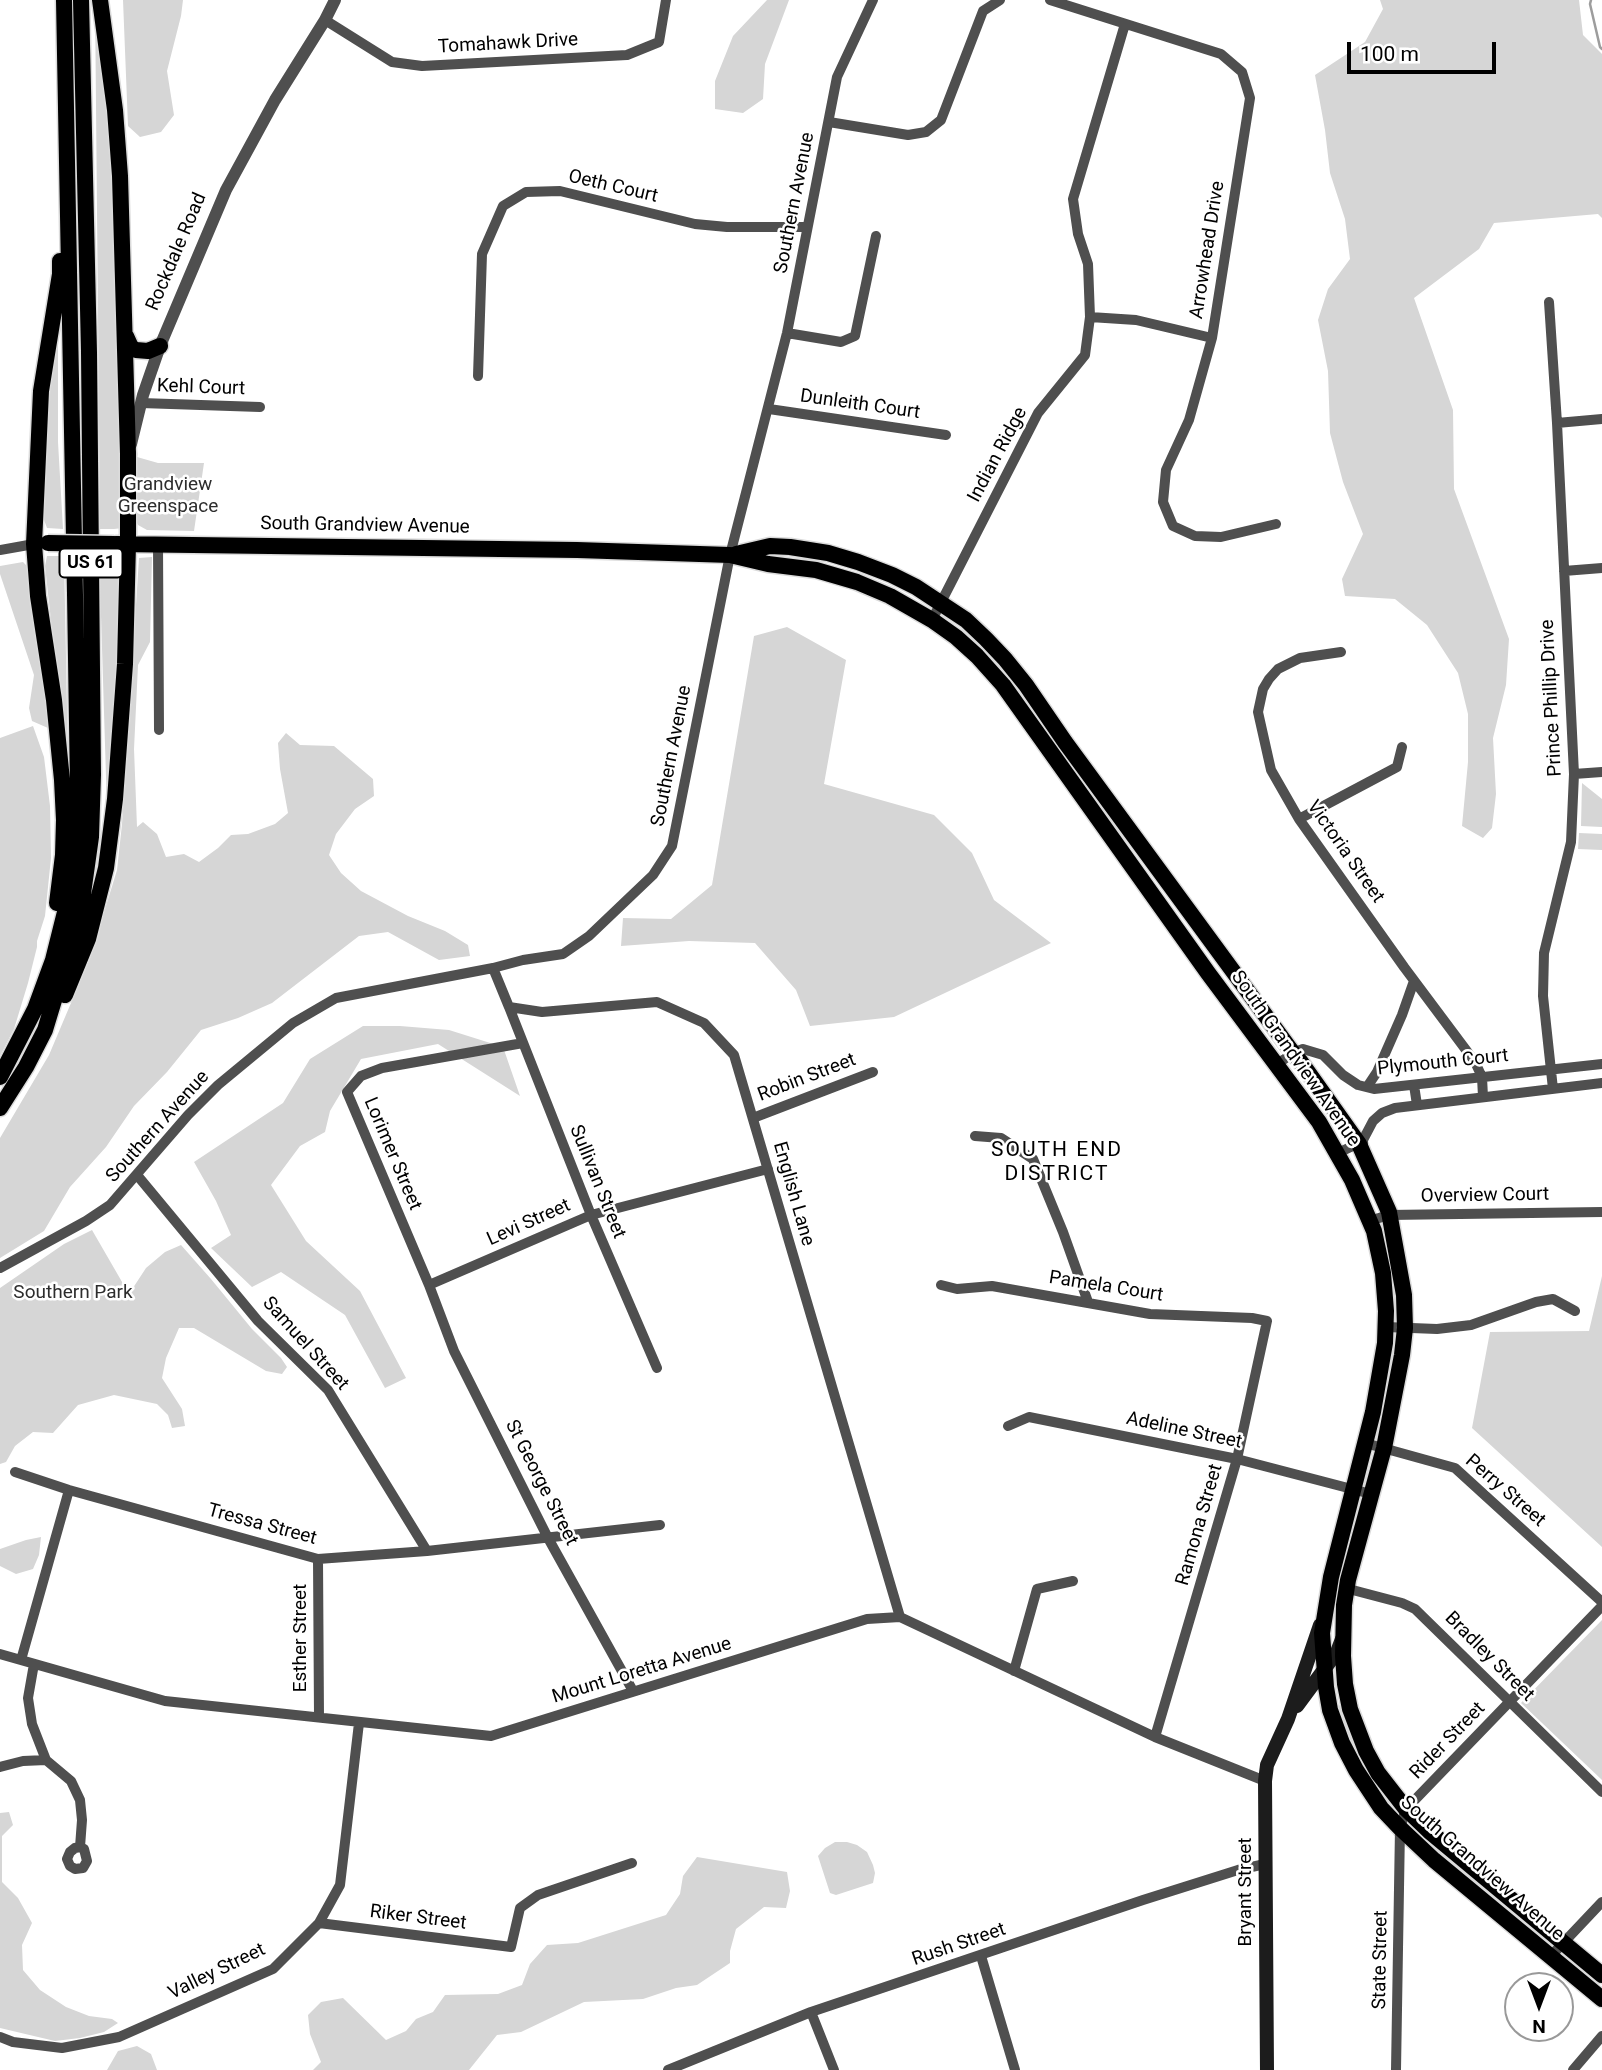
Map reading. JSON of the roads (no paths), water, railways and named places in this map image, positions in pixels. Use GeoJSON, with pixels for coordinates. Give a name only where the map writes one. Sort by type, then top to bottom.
{"type":"FeatureCollection","features":[{"type":"Feature","properties":{"kind":"main road","name":"US 61"},"geometry":{"type":"LineString","coordinates":[[0,1077],[35,1009],[53,960],[73,874],[78,823],[64,0]]}},
{"type":"Feature","properties":{"kind":"main road","name":"US 61"},"geometry":{"type":"LineString","coordinates":[[0,1108],[45,1030],[79,915],[89,861],[93,807],[89,352],[81,0]]}},
{"type":"Feature","properties":{"kind":"main road"},"geometry":{"type":"LineString","coordinates":[[100,0],[117,134],[128,454]]}},
{"type":"Feature","properties":{"kind":"main road"},"geometry":{"type":"LineString","coordinates":[[35,1009],[39,977],[58,900],[64,820],[54,700],[38,596],[41,544],[41,391],[60,274],[60,211],[68,198]]}},
{"type":"Feature","properties":{"kind":"main road"},"geometry":{"type":"LineString","coordinates":[[126,336],[131,347],[136,350],[148,351],[160,346]]}},
{"type":"Feature","properties":{"kind":"main road","name":"Rockdale Road"},"geometry":{"type":"LineString","coordinates":[[45,1030],[53,1024],[88,939],[106,868],[115,799],[124,678],[121,544],[128,454]]}},
{"type":"Feature","properties":{"kind":"main road","name":"South Grandview Avenue"},"geometry":{"type":"LineString","coordinates":[[41,544],[549,550],[730,555],[768,564],[816,570],[857,582],[890,596],[932,620],[977,656],[1003,685],[1319,1122],[1352,1180],[1374,1231],[1383,1273],[1386,1327],[1383,1354],[1373,1412],[1329,1585],[1322,1633],[1329,1703],[1342,1743],[1381,1808],[1400,1828],[1434,1860],[1602,1999]]}},
{"type":"Feature","properties":{"kind":"main road","name":"South Grandview Avenue"},"geometry":{"type":"LineString","coordinates":[[730,555],[770,546],[790,547],[858,562],[892,575],[966,620],[1005,659],[1296,1052],[1362,1147],[1389,1215],[1404,1295],[1405,1328],[1384,1448],[1344,1605],[1345,1684],[1357,1728],[1378,1773],[1406,1809],[1439,1840],[1602,1975]]}},
{"type":"Feature","properties":{"kind":"main road"},"geometry":{"type":"LineString","coordinates":[[1052,755],[1067,745]]}},
{"type":"Feature","properties":{"kind":"main road"},"geometry":{"type":"LineString","coordinates":[[1288,1719],[1325,1607]]}},
{"type":"Feature","properties":{"kind":"main road"},"geometry":{"type":"LineString","coordinates":[[1288,1719],[1340,1647],[1343,1636]]}},
{"type":"Feature","properties":{"kind":"main road"},"geometry":{"type":"LineString","coordinates":[[1304,1697],[1315,1694],[1324,1697],[1329,1703]]}},
{"type":"Feature","properties":{"kind":"main road","name":"Bryant Street"},"geometry":{"type":"LineString","coordinates":[[1267,2070],[1265,1781],[1267,1765],[1288,1719]]}},
{"type":"Feature","properties":{"kind":"street","name":"Rockdale Road"},"geometry":{"type":"LineString","coordinates":[[128,454],[160,346],[226,190],[275,100],[335,0]]}},
{"type":"Feature","properties":{"kind":"street","name":"Tomahawk Drive"},"geometry":{"type":"LineString","coordinates":[[325,20],[392,62],[422,66],[613,56],[627,55],[659,43],[666,0]]}},
{"type":"Feature","properties":{"kind":"street","name":"Southern Avenue"},"geometry":{"type":"LineString","coordinates":[[0,1268],[110,1205],[188,1115],[218,1085],[293,1023],[337,998],[563,954],[589,936],[653,874],[672,846],[730,555],[787,334],[837,77],[873,0]]}},
{"type":"Feature","properties":{"kind":"street"},"geometry":{"type":"LineString","coordinates":[[829,122],[908,135],[926,132],[941,120],[983,11],[1000,0]]}},
{"type":"Feature","properties":{"kind":"street","name":"Arrowhead Drive"},"geometry":{"type":"LineString","coordinates":[[1050,0],[1221,54],[1242,72],[1250,98],[1212,338],[1189,420],[1166,470],[1163,502],[1173,526],[1195,536],[1221,537],[1276,524]]}},
{"type":"Feature","properties":{"kind":"street","name":"Indian Ridge"},"geometry":{"type":"LineString","coordinates":[[932,620],[1038,413],[1085,355],[1090,317],[1088,264],[1078,234],[1073,199],[1125,24]]}},
{"type":"Feature","properties":{"kind":"street","name":"Oeth Court"},"geometry":{"type":"LineString","coordinates":[[478,376],[482,254],[503,206],[526,192],[560,191],[695,224],[727,227],[807,227]]}},
{"type":"Feature","properties":{"kind":"street"},"geometry":{"type":"LineString","coordinates":[[787,334],[841,342],[855,336],[876,236]]}},
{"type":"Feature","properties":{"kind":"street","name":"Prince Phillip Drive"},"geometry":{"type":"LineString","coordinates":[[1549,302],[1574,774],[1572,842],[1544,953],[1543,996],[1553,1089]]}},
{"type":"Feature","properties":{"kind":"street"},"geometry":{"type":"LineString","coordinates":[[1090,317],[1136,320],[1212,338]]}},
{"type":"Feature","properties":{"kind":"street","name":"Kehl Court"},"geometry":{"type":"LineString","coordinates":[[141,403],[260,407]]}},
{"type":"Feature","properties":{"kind":"street","name":"Dunleith Court"},"geometry":{"type":"LineString","coordinates":[[769,409],[946,435]]}},
{"type":"Feature","properties":{"kind":"street"},"geometry":{"type":"LineString","coordinates":[[1557,423],[1602,419]]}},
{"type":"Feature","properties":{"kind":"street","name":"South Grandview Avenue"},"geometry":{"type":"LineString","coordinates":[[0,550],[41,544]]}},
{"type":"Feature","properties":{"kind":"street"},"geometry":{"type":"LineString","coordinates":[[158,544],[159,730]]}},
{"type":"Feature","properties":{"kind":"street"},"geometry":{"type":"LineString","coordinates":[[1563,571],[1602,568]]}},
{"type":"Feature","properties":{"kind":"street","name":"Victoria Street"},"geometry":{"type":"LineString","coordinates":[[1341,652],[1300,659],[1278,669],[1263,689],[1258,712],[1271,770],[1299,819],[1475,1062],[1482,1077],[1483,1097]]}},
{"type":"Feature","properties":{"kind":"street"},"geometry":{"type":"LineString","coordinates":[[1299,819],[1397,767],[1402,747]]}},
{"type":"Feature","properties":{"kind":"street"},"geometry":{"type":"LineString","coordinates":[[1574,774],[1602,772]]}},
{"type":"Feature","properties":{"kind":"street"},"geometry":{"type":"LineString","coordinates":[[493,968],[509,1007]]}},
{"type":"Feature","properties":{"kind":"street"},"geometry":{"type":"LineString","coordinates":[[1367,1087],[1377,1072],[1415,981]]}},
{"type":"Feature","properties":{"kind":"street","name":"English Lane"},"geometry":{"type":"LineString","coordinates":[[509,1007],[542,1012],[657,1002],[704,1023],[734,1055],[900,1617]]}},
{"type":"Feature","properties":{"kind":"street","name":"Sullivan Street"},"geometry":{"type":"LineString","coordinates":[[509,1007],[591,1214],[657,1368]]}},
{"type":"Feature","properties":{"kind":"street","name":"Lorimer Street"},"geometry":{"type":"LineString","coordinates":[[429,1285],[347,1092],[361,1076],[382,1068],[523,1043]]}},
{"type":"Feature","properties":{"kind":"street","name":"Plymouth Court"},"geometry":{"type":"LineString","coordinates":[[1296,1052],[1303,1049],[1323,1055],[1343,1075],[1358,1085],[1374,1089],[1602,1064]]}},
{"type":"Feature","properties":{"kind":"street"},"geometry":{"type":"LineString","coordinates":[[1276,1065],[1296,1052]]}},
{"type":"Feature","properties":{"kind":"street"},"geometry":{"type":"LineString","coordinates":[[1475,1062],[1494,1072],[1505,1074]]}},
{"type":"Feature","properties":{"kind":"street","name":"Robin Street"},"geometry":{"type":"LineString","coordinates":[[753,1118],[873,1072]]}},
{"type":"Feature","properties":{"kind":"street","name":"Plymouth Court"},"geometry":{"type":"LineString","coordinates":[[1362,1147],[1373,1121],[1382,1113],[1395,1108],[1602,1083]]}},
{"type":"Feature","properties":{"kind":"street"},"geometry":{"type":"LineString","coordinates":[[1414,1084],[1417,1105]]}},
{"type":"Feature","properties":{"kind":"street"},"geometry":{"type":"LineString","coordinates":[[975,1136],[1001,1138],[1033,1159],[1088,1302]]}},
{"type":"Feature","properties":{"kind":"street"},"geometry":{"type":"LineString","coordinates":[[1338,1153],[1362,1147]]}},
{"type":"Feature","properties":{"kind":"street","name":"Levi Street"},"geometry":{"type":"LineString","coordinates":[[429,1285],[591,1214],[768,1169]]}},
{"type":"Feature","properties":{"kind":"street","name":"Samuel Street"},"geometry":{"type":"LineString","coordinates":[[137,1175],[258,1321],[328,1390],[427,1551]]}},
{"type":"Feature","properties":{"kind":"street","name":"Overview Court"},"geometry":{"type":"LineString","coordinates":[[1369,1220],[1389,1215],[1602,1212]]}},
{"type":"Feature","properties":{"kind":"street","name":"St George Street"},"geometry":{"type":"LineString","coordinates":[[429,1285],[454,1351],[548,1538],[633,1691]]}},
{"type":"Feature","properties":{"kind":"street","name":"Pamela Court"},"geometry":{"type":"LineString","coordinates":[[941,1285],[957,1289],[992,1286],[1150,1314],[1267,1321]]}},
{"type":"Feature","properties":{"kind":"street"},"geometry":{"type":"LineString","coordinates":[[1386,1327],[1437,1329],[1471,1325],[1536,1302],[1553,1299],[1575,1311]]}},
{"type":"Feature","properties":{"kind":"street","name":"Ramona Street"},"geometry":{"type":"LineString","coordinates":[[1155,1737],[1237,1459],[1267,1321]]}},
{"type":"Feature","properties":{"kind":"street","name":"Adeline Street"},"geometry":{"type":"LineString","coordinates":[[1008,1426],[1029,1417],[1237,1459],[1371,1494]]}},
{"type":"Feature","properties":{"kind":"street","name":"Perry Street"},"geometry":{"type":"LineString","coordinates":[[1365,1443],[1455,1468],[1602,1604]]}},
{"type":"Feature","properties":{"kind":"street","name":"Tressa Street"},"geometry":{"type":"LineString","coordinates":[[15,1472],[69,1490],[318,1559],[427,1551],[660,1525]]}},
{"type":"Feature","properties":{"kind":"street"},"geometry":{"type":"LineString","coordinates":[[21,1660],[69,1490]]}},
{"type":"Feature","properties":{"kind":"street","name":"Esther Street"},"geometry":{"type":"LineString","coordinates":[[318,1559],[319,1717]]}},
{"type":"Feature","properties":{"kind":"street"},"geometry":{"type":"LineString","coordinates":[[1014,1671],[1037,1589],[1073,1581]]}},
{"type":"Feature","properties":{"kind":"street","name":"Bradley Street"},"geometry":{"type":"LineString","coordinates":[[1329,1585],[1402,1603],[1415,1609],[1602,1792]]}},
{"type":"Feature","properties":{"kind":"street","name":"Rider Street"},"geometry":{"type":"LineString","coordinates":[[1400,1850],[1400,1828],[1406,1809],[1602,1604]]}},
{"type":"Feature","properties":{"kind":"street","name":"Mount Loretta Avenue"},"geometry":{"type":"LineString","coordinates":[[0,1654],[165,1701],[491,1736],[867,1619],[900,1617],[1155,1737],[1265,1781]]}},
{"type":"Feature","properties":{"kind":"street"},"geometry":{"type":"LineString","coordinates":[[34,1664],[29,1687],[32,1724],[46,1760],[71,1781],[80,1800],[80,1847]]}},
{"type":"Feature","properties":{"kind":"street","name":"Valley Street"},"geometry":{"type":"LineString","coordinates":[[0,2037],[13,2042],[62,2048],[119,2037],[272,1969],[319,1923],[340,1885],[359,1723]]}},
{"type":"Feature","properties":{"kind":"street"},"geometry":{"type":"LineString","coordinates":[[0,1767],[23,1761],[46,1760]]}},
{"type":"Feature","properties":{"kind":"street","name":"State Street"},"geometry":{"type":"LineString","coordinates":[[1396,2070],[1400,1850]]}},
{"type":"Feature","properties":{"kind":"street","name":"Riker Street"},"geometry":{"type":"LineString","coordinates":[[319,1923],[511,1947],[520,1908],[538,1895],[632,1863]]}},
{"type":"Feature","properties":{"kind":"street","name":"Rush Street"},"geometry":{"type":"LineString","coordinates":[[668,2070],[811,2012],[1143,1900],[1265,1864]]}},
{"type":"Feature","properties":{"kind":"street"},"geometry":{"type":"LineString","coordinates":[[1550,1957],[1602,1902]]}},
{"type":"Feature","properties":{"kind":"street"},"geometry":{"type":"LineString","coordinates":[[981,1956],[1015,2070]]}},
{"type":"Feature","properties":{"kind":"street"},"geometry":{"type":"LineString","coordinates":[[811,2012],[834,2070]]}},
{"type":"Feature","properties":{"kind":"street"},"geometry":{"type":"LineString","coordinates":[[1573,2070],[1602,2036]]}},
{"type":"Feature","properties":{"kind":"waterway"},"geometry":{"type":"LineString","coordinates":[[1591,0],[1602,49]]}},
{"type":"Feature","properties":{"kind":"district","name":"SOUTH END DISTRICT"},"geometry":{"type":"Point","coordinates":[1057,1163]}},
{"type":"Feature","properties":{"kind":"park label","name":"Grandview Greenspace"},"geometry":{"type":"Point","coordinates":[168,496]}},
{"type":"Feature","properties":{"kind":"park label","name":"Southern Park"},"geometry":{"type":"Point","coordinates":[73,1293]}}]}
